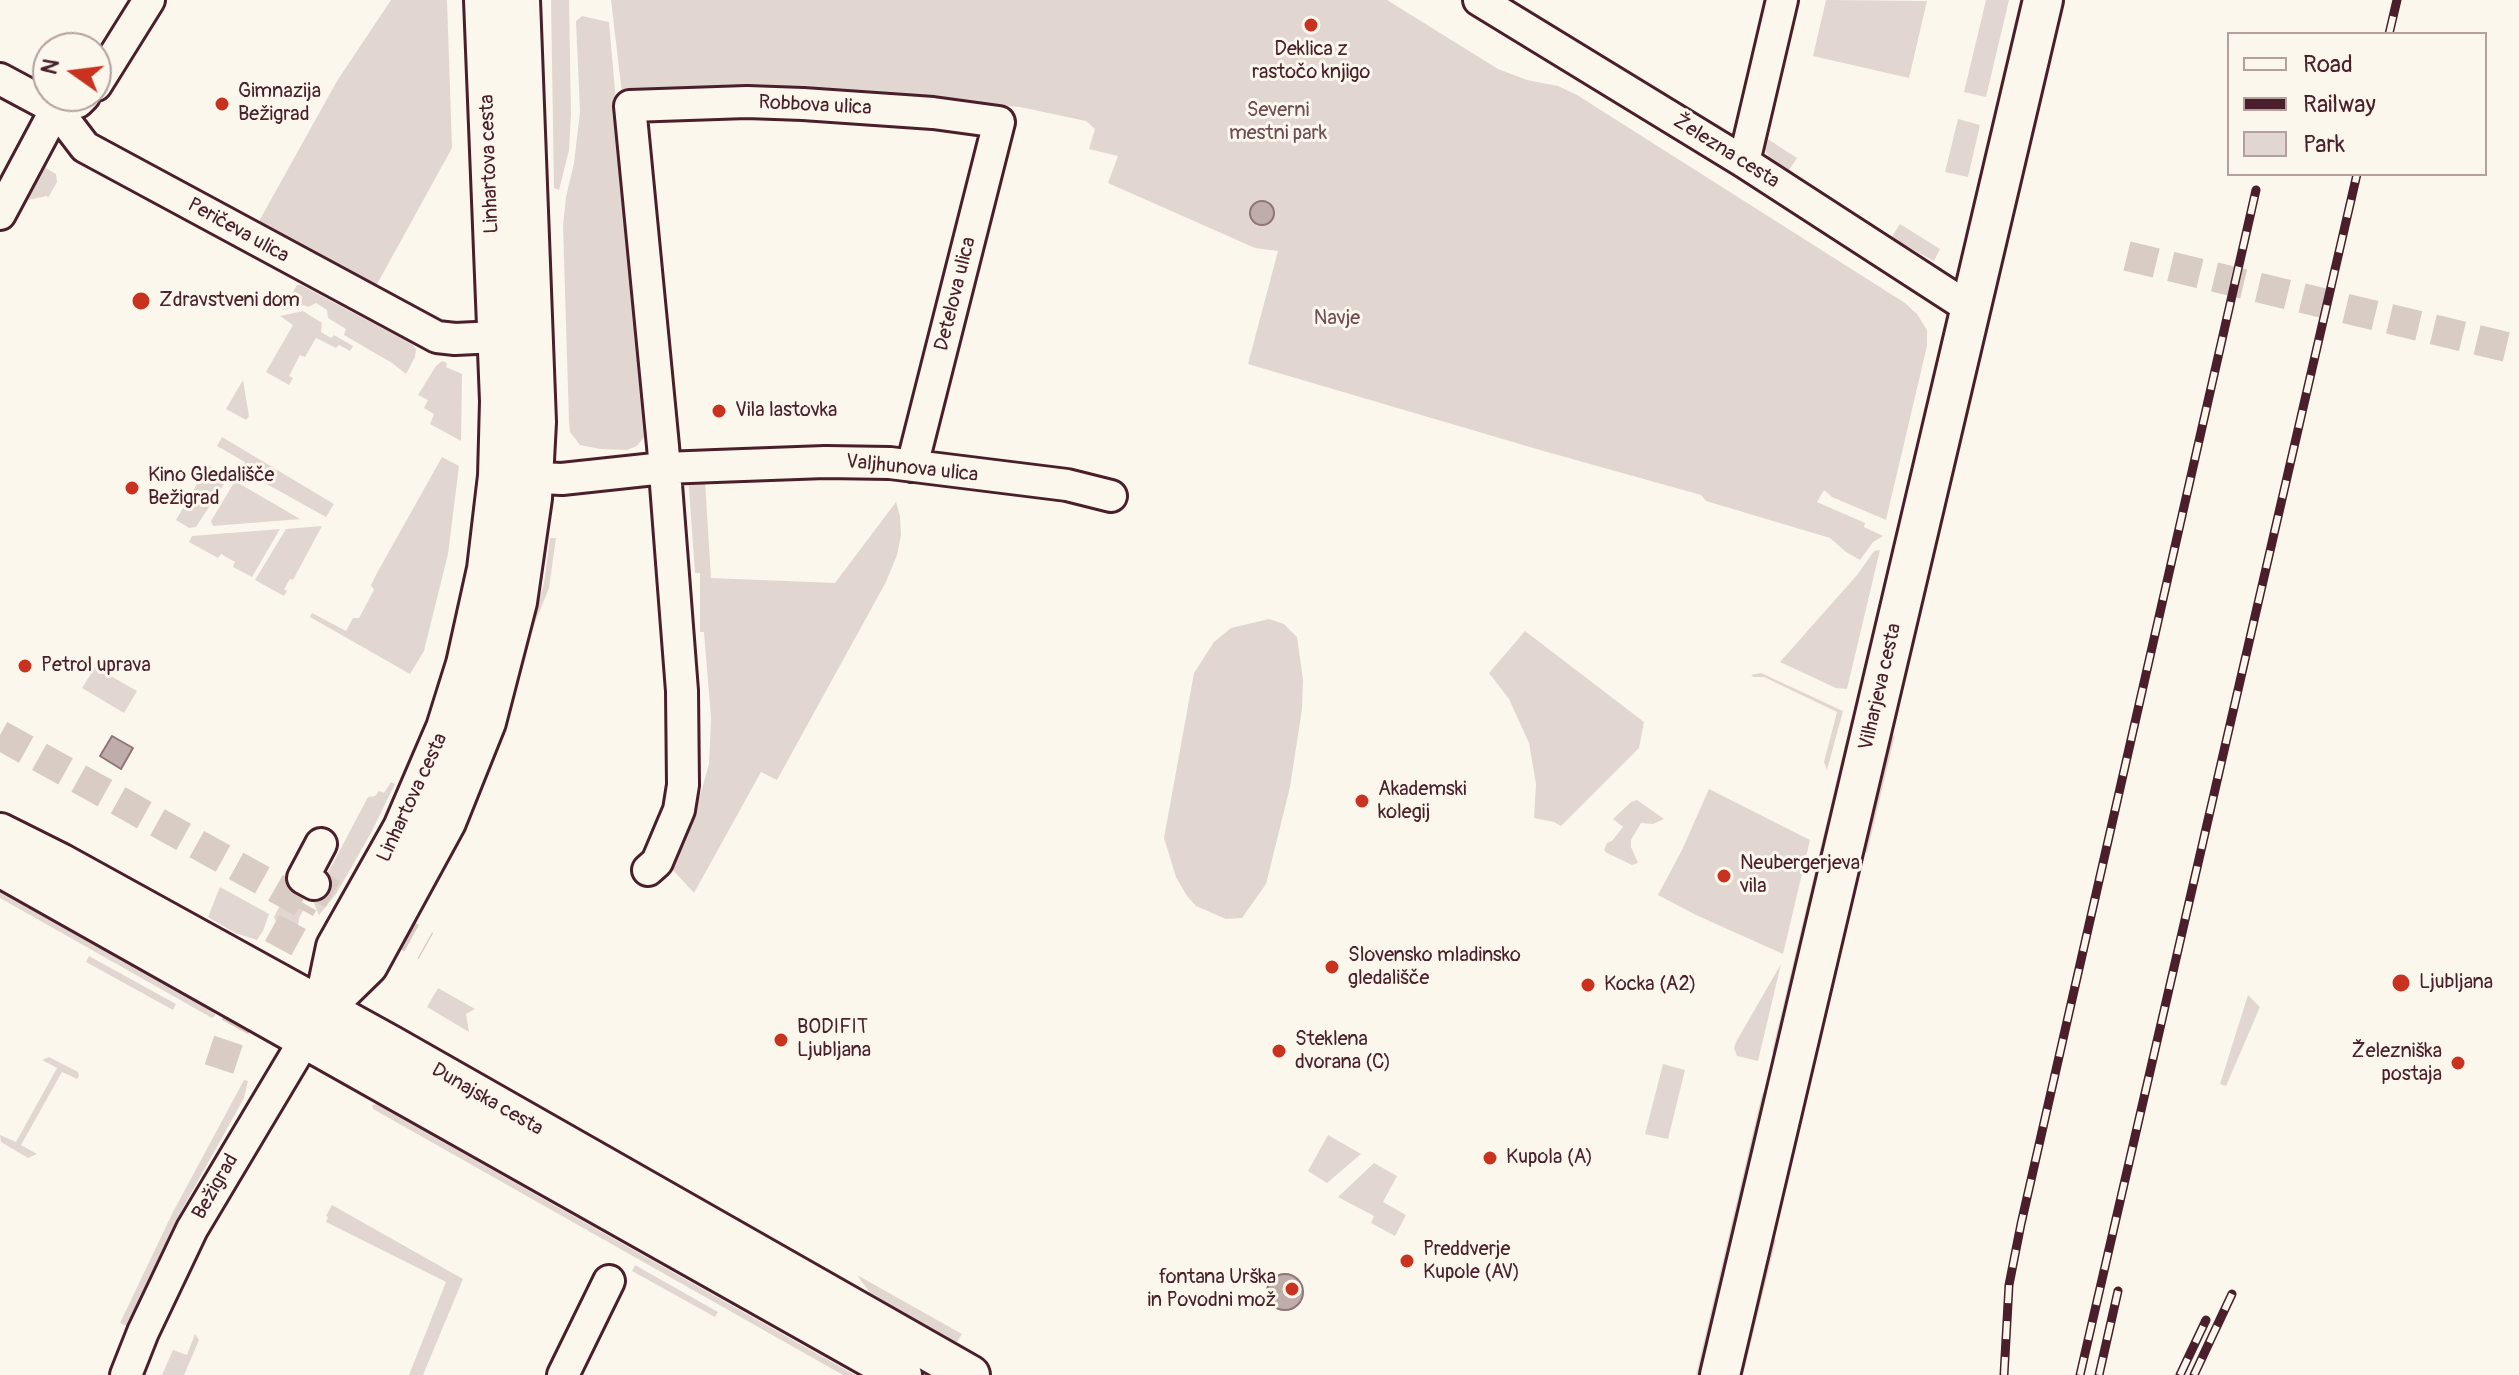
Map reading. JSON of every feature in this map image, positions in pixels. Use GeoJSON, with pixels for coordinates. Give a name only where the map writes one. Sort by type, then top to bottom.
{"type":"FeatureCollection","features":[{"type":"Feature","properties":{"kind":"main road","name":"Linhartova cesta"},"geometry":{"type":"LineString","coordinates":[[314,1023],[368,965],[429,857],[464,780],[486,722],[514,618],[527,545],[500,401],[484,0]]}},
{"type":"Feature","properties":{"kind":"main road","name":"Linhartova cesta"},"geometry":{"type":"LineString","coordinates":[[516,477],[535,362],[520,0]]}},
{"type":"Feature","properties":{"kind":"main road","name":"Vilharjeva cesta"},"geometry":{"type":"LineString","coordinates":[[1720,1375],[2043,0]]}},
{"type":"Feature","properties":{"kind":"main road","name":"Dunajska cesta"},"geometry":{"type":"LineString","coordinates":[[0,833],[79,874],[314,1023],[902,1375]]}},
{"type":"Feature","properties":{"kind":"main road","name":"Dunajska cesta"},"geometry":{"type":"LineString","coordinates":[[0,867],[314,1023],[970,1375]]}},
{"type":"Feature","properties":{"kind":"street"},"geometry":{"type":"LineString","coordinates":[[112,59],[149,0]]}},
{"type":"Feature","properties":{"kind":"street","name":"Železna cesta"},"geometry":{"type":"LineString","coordinates":[[1479,0],[1744,162],[1971,309]]}},
{"type":"Feature","properties":{"kind":"street"},"geometry":{"type":"LineString","coordinates":[[1744,162],[1782,0]]}},
{"type":"Feature","properties":{"kind":"street","name":"Peričeva ulica"},"geometry":{"type":"LineString","coordinates":[[0,79],[32,96]]}},
{"type":"Feature","properties":{"kind":"street","name":"Robbova ulica"},"geometry":{"type":"LineString","coordinates":[[664,468],[630,106],[747,102],[803,104],[933,113],[999,122]]}},
{"type":"Feature","properties":{"kind":"street"},"geometry":{"type":"LineString","coordinates":[[0,214],[54,112]]}},
{"type":"Feature","properties":{"kind":"street","name":"Peričeva ulica"},"geometry":{"type":"LineString","coordinates":[[58,112],[85,147],[437,337],[497,337]]}},
{"type":"Feature","properties":{"kind":"street","name":"Detelova ulica"},"geometry":{"type":"LineString","coordinates":[[912,466],[999,122]]}},
{"type":"Feature","properties":{"kind":"street","name":"Valjhunova ulica"},"geometry":{"type":"LineString","coordinates":[[664,468],[825,462],[890,463],[1067,485],[1111,496]]}},
{"type":"Feature","properties":{"kind":"street"},"geometry":{"type":"LineString","coordinates":[[516,477],[562,479],[664,468],[682,691],[683,785],[670,836],[657,862],[648,870]]}},
{"type":"Feature","properties":{"kind":"street"},"geometry":{"type":"LineString","coordinates":[[314,884],[303,878],[321,844]]}},
{"type":"Feature","properties":{"kind":"street","name":"Bežigrad"},"geometry":{"type":"LineString","coordinates":[[126,1375],[192,1229],[314,1023]]}},
{"type":"Feature","properties":{"kind":"street"},"geometry":{"type":"LineString","coordinates":[[563,1375],[609,1281]]}},
{"type":"Feature","properties":{"kind":"green space"},"geometry":{"type":"Polygon","coordinates":[[[391,0],[447,0],[452,148],[376,286],[258,223],[337,81],[391,0]]]}},
{"type":"Feature","properties":{"kind":"green space"},"geometry":{"type":"Polygon","coordinates":[[[551,0],[569,0],[571,113],[569,150],[559,190],[554,188],[551,0]]]}},
{"type":"Feature","properties":{"kind":"green space","name":"Severni mestni park"},"geometry":{"type":"Polygon","coordinates":[[[611,0],[1387,0],[1498,69],[1527,80],[1558,86],[1577,95],[1905,303],[1917,314],[1927,330],[1927,346],[1886,520],[1832,497],[1824,490],[1817,502],[1865,523],[1864,527],[1883,536],[1873,542],[1860,560],[1830,538],[1706,501],[1701,495],[1248,364],[1278,251],[1255,248],[1108,183],[1118,156],[1089,149],[1095,129],[1086,121],[1020,107],[949,102],[622,94],[611,0]]]}},
{"type":"Feature","properties":{"kind":"green space"},"geometry":{"type":"Polygon","coordinates":[[[1826,0],[1927,1],[1909,78],[1813,56],[1826,0]]]}},
{"type":"Feature","properties":{"kind":"green space"},"geometry":{"type":"Polygon","coordinates":[[[1986,0],[2009,0],[1986,97],[1964,92],[1986,0]]]}},
{"type":"Feature","properties":{"kind":"green space"},"geometry":{"type":"Polygon","coordinates":[[[2020,0],[2027,0],[1971,238],[1965,237],[2020,0]]]}},
{"type":"Feature","properties":{"kind":"green space"},"geometry":{"type":"Polygon","coordinates":[[[582,16],[609,22],[644,420],[644,437],[637,446],[627,450],[580,445],[570,432],[563,226],[580,112],[576,21],[582,16]]]}},
{"type":"Feature","properties":{"kind":"green space"},"geometry":{"type":"Polygon","coordinates":[[[1958,119],[1980,125],[1968,177],[1945,172],[1958,119]]]}},
{"type":"Feature","properties":{"kind":"green space"},"geometry":{"type":"Polygon","coordinates":[[[1763,136],[1797,158],[1787,173],[1772,162],[1764,149],[1763,136]]]}},
{"type":"Feature","properties":{"kind":"green space"},"geometry":{"type":"Polygon","coordinates":[[[44,167],[56,174],[57,182],[48,198],[28,200],[44,167]]]}},
{"type":"Feature","properties":{"kind":"green space"},"geometry":{"type":"Polygon","coordinates":[[[1900,224],[1940,249],[1934,261],[1891,238],[1900,224]]]}},
{"type":"Feature","properties":{"kind":"green space"},"geometry":{"type":"Polygon","coordinates":[[[297,285],[412,344],[416,349],[415,357],[406,374],[344,335],[346,329],[328,318],[327,310],[316,303],[282,310],[297,285]]]}},
{"type":"Feature","properties":{"kind":"green space"},"geometry":{"type":"Polygon","coordinates":[[[303,311],[322,323],[321,332],[331,338],[334,335],[353,346],[350,351],[339,345],[336,348],[316,338],[305,357],[300,355],[289,376],[293,378],[289,385],[266,372],[293,325],[280,316],[303,311]]]}},
{"type":"Feature","properties":{"kind":"green space"},"geometry":{"type":"Polygon","coordinates":[[[442,361],[447,363],[446,367],[462,374],[461,441],[430,424],[434,414],[424,408],[428,400],[418,395],[442,361]]]}},
{"type":"Feature","properties":{"kind":"green space"},"geometry":{"type":"Polygon","coordinates":[[[243,380],[249,416],[246,420],[226,409],[243,380]]]}},
{"type":"Feature","properties":{"kind":"green space"},"geometry":{"type":"Polygon","coordinates":[[[222,437],[334,504],[326,517],[254,477],[251,480],[239,474],[245,462],[217,446],[222,437]]]}},
{"type":"Feature","properties":{"kind":"green space"},"geometry":{"type":"Polygon","coordinates":[[[442,457],[459,466],[448,554],[424,651],[410,674],[310,617],[312,613],[346,631],[353,618],[359,618],[374,590],[371,585],[377,573],[442,457]]]}},
{"type":"Feature","properties":{"kind":"green space"},"geometry":{"type":"Polygon","coordinates":[[[208,465],[225,475],[224,484],[196,527],[189,528],[176,520],[208,465]]]}},
{"type":"Feature","properties":{"kind":"green space"},"geometry":{"type":"Polygon","coordinates":[[[688,475],[705,481],[711,578],[835,583],[896,502],[901,535],[886,582],[777,780],[761,772],[694,893],[672,869],[702,789],[709,764],[710,743],[704,632],[700,632],[700,573],[695,573],[688,475]]]}},
{"type":"Feature","properties":{"kind":"green space"},"geometry":{"type":"Polygon","coordinates":[[[235,481],[301,519],[213,526],[211,521],[235,481]]]}},
{"type":"Feature","properties":{"kind":"green space"},"geometry":{"type":"Polygon","coordinates":[[[1903,501],[1908,504],[1866,677],[1860,685],[1903,501]]]}},
{"type":"Feature","properties":{"kind":"green space"},"geometry":{"type":"Polygon","coordinates":[[[322,526],[293,580],[290,579],[284,589],[287,591],[284,596],[255,580],[286,529],[322,526]]]}},
{"type":"Feature","properties":{"kind":"green space"},"geometry":{"type":"Polygon","coordinates":[[[280,529],[252,577],[233,567],[235,562],[221,554],[218,558],[189,542],[192,536],[280,529]]]}},
{"type":"Feature","properties":{"kind":"green space"},"geometry":{"type":"Polygon","coordinates":[[[550,538],[556,538],[549,588],[534,625],[509,717],[482,788],[448,863],[445,861],[537,607],[544,583],[550,538]]]}},
{"type":"Feature","properties":{"kind":"green space"},"geometry":{"type":"Polygon","coordinates":[[[1880,550],[1847,689],[1836,688],[1780,662],[1857,575],[1874,551],[1880,550]]]}},
{"type":"Feature","properties":{"kind":"green space"},"geometry":{"type":"Polygon","coordinates":[[[1269,619],[1284,624],[1297,637],[1303,680],[1302,709],[1290,787],[1266,884],[1242,918],[1226,919],[1196,906],[1187,896],[1176,877],[1164,838],[1194,673],[1214,642],[1231,628],[1269,619]]]}},
{"type":"Feature","properties":{"kind":"green space"},"geometry":{"type":"Polygon","coordinates":[[[1525,631],[1644,722],[1639,748],[1561,826],[1534,818],[1536,784],[1529,743],[1509,699],[1489,673],[1525,631]]]}},
{"type":"Feature","properties":{"kind":"green space"},"geometry":{"type":"Polygon","coordinates":[[[95,667],[137,691],[124,713],[82,688],[95,667]]]}},
{"type":"Feature","properties":{"kind":"green space"},"geometry":{"type":"Polygon","coordinates":[[[1761,673],[1843,711],[1827,770],[1824,762],[1837,712],[1764,677],[1751,675],[1761,673]]]}},
{"type":"Feature","properties":{"kind":"green space"},"geometry":{"type":"Polygon","coordinates":[[[1851,720],[1854,730],[1779,1054],[1772,1052],[1851,720]]]}},
{"type":"Feature","properties":{"kind":"green space"},"geometry":{"type":"Polygon","coordinates":[[[1895,735],[1867,853],[1860,852],[1888,741],[1895,735]]]}},
{"type":"Feature","properties":{"kind":"green space"},"geometry":{"type":"Polygon","coordinates":[[[391,782],[395,784],[371,833],[336,894],[319,915],[313,894],[368,797],[375,796],[379,791],[384,793],[391,782]]]}},
{"type":"Feature","properties":{"kind":"green space"},"geometry":{"type":"Polygon","coordinates":[[[1709,789],[1810,840],[1783,954],[1658,895],[1709,789]]]}},
{"type":"Feature","properties":{"kind":"green space"},"geometry":{"type":"Polygon","coordinates":[[[1637,800],[1664,819],[1653,824],[1641,823],[1631,840],[1638,863],[1632,865],[1604,850],[1623,827],[1613,819],[1637,800]]]}},
{"type":"Feature","properties":{"kind":"green space"},"geometry":{"type":"Polygon","coordinates":[[[220,887],[269,914],[257,940],[235,933],[208,917],[220,887]]]}},
{"type":"Feature","properties":{"kind":"green space"},"geometry":{"type":"Polygon","coordinates":[[[0,890],[215,1012],[215,1016],[212,1018],[0,898],[0,890]]]}},
{"type":"Feature","properties":{"kind":"green space"},"geometry":{"type":"Polygon","coordinates":[[[286,893],[306,905],[298,928],[280,932],[274,917],[286,893]]]}},
{"type":"Feature","properties":{"kind":"green space"},"geometry":{"type":"Polygon","coordinates":[[[89,956],[176,1004],[173,1010],[86,962],[89,956]]]}},
{"type":"Feature","properties":{"kind":"green space"},"geometry":{"type":"Polygon","coordinates":[[[1781,964],[1758,1061],[1737,1056],[1734,1048],[1736,1042],[1781,964]]]}},
{"type":"Feature","properties":{"kind":"green space"},"geometry":{"type":"Polygon","coordinates":[[[438,988],[475,1009],[466,1014],[469,1032],[427,1007],[438,988]]]}},
{"type":"Feature","properties":{"kind":"green space"},"geometry":{"type":"Polygon","coordinates":[[[2248,995],[2260,1007],[2226,1086],[2220,1084],[2248,995]]]}},
{"type":"Feature","properties":{"kind":"green space"},"geometry":{"type":"Polygon","coordinates":[[[49,1057],[78,1072],[79,1076],[77,1079],[62,1072],[21,1145],[37,1154],[28,1158],[1,1142],[0,1135],[16,1142],[57,1068],[42,1060],[49,1057]]]}},
{"type":"Feature","properties":{"kind":"green space"},"geometry":{"type":"Polygon","coordinates":[[[1663,1064],[1685,1070],[1668,1139],[1645,1134],[1663,1064]]]}},
{"type":"Feature","properties":{"kind":"green space"},"geometry":{"type":"Polygon","coordinates":[[[244,1080],[248,1081],[244,1098],[179,1215],[127,1326],[120,1323],[173,1212],[244,1080]]]}},
{"type":"Feature","properties":{"kind":"green space"},"geometry":{"type":"Polygon","coordinates":[[[1766,1089],[1704,1375],[1696,1375],[1762,1094],[1766,1089]]]}},
{"type":"Feature","properties":{"kind":"green space"},"geometry":{"type":"Polygon","coordinates":[[[376,1104],[855,1375],[843,1375],[373,1109],[372,1105],[376,1104]]]}},
{"type":"Feature","properties":{"kind":"green space"},"geometry":{"type":"Polygon","coordinates":[[[1328,1135],[1361,1154],[1327,1183],[1308,1171],[1328,1135]]]}},
{"type":"Feature","properties":{"kind":"green space"},"geometry":{"type":"Polygon","coordinates":[[[1374,1163],[1397,1176],[1383,1202],[1406,1215],[1395,1236],[1371,1223],[1374,1216],[1338,1197],[1374,1163]]]}},
{"type":"Feature","properties":{"kind":"green space"},"geometry":{"type":"Polygon","coordinates":[[[332,1205],[463,1279],[423,1375],[409,1375],[446,1282],[326,1222],[332,1205]]]}},
{"type":"Feature","properties":{"kind":"green space"},"geometry":{"type":"Polygon","coordinates":[[[1770,1238],[1776,1240],[1743,1375],[1736,1375],[1770,1238]]]}},
{"type":"Feature","properties":{"kind":"green space"},"geometry":{"type":"Polygon","coordinates":[[[635,1265],[718,1312],[715,1317],[632,1271],[635,1265]]]}},
{"type":"Feature","properties":{"kind":"green space"},"geometry":{"type":"Polygon","coordinates":[[[857,1275],[962,1334],[957,1342],[936,1339],[896,1318],[873,1297],[857,1275]]]}},
{"type":"Feature","properties":{"kind":"green space"},"geometry":{"type":"Polygon","coordinates":[[[195,1334],[199,1340],[184,1375],[162,1375],[173,1350],[187,1355],[195,1334]]]}},
{"type":"Feature","properties":{"kind":"shaded area"},"geometry":{"type":"Polygon","coordinates":[[[1262,201],[1271,204],[1274,213],[1271,222],[1262,225],[1253,222],[1250,213],[1253,204],[1262,201]]]}},
{"type":"Feature","properties":{"kind":"shaded area"},"geometry":{"type":"Polygon","coordinates":[[[112,736],[133,748],[121,769],[100,756],[112,736]]]}},
{"type":"Feature","properties":{"kind":"shaded area"},"geometry":{"type":"Polygon","coordinates":[[[1285,1274],[1298,1279],[1303,1292],[1298,1305],[1285,1310],[1272,1305],[1267,1292],[1272,1279],[1285,1274]]]}},
{"type":"Feature","properties":{"kind":"tunnel"},"geometry":{"type":"LineString","coordinates":[[2127,256],[2519,350]]}},
{"type":"Feature","properties":{"kind":"tunnel"},"geometry":{"type":"LineString","coordinates":[[0,735],[303,903],[314,884],[426,946]]}},
{"type":"Feature","properties":{"kind":"tunnel"},"geometry":{"type":"LineString","coordinates":[[219,1069],[230,1036],[303,903]]}},
{"type":"Feature","properties":{"kind":"railway"},"geometry":{"type":"LineString","coordinates":[[2389,32],[2397,0]]}},
{"type":"Feature","properties":{"kind":"railway"},"geometry":{"type":"LineString","coordinates":[[2080,1375],[2357,176]]}},
{"type":"Feature","properties":{"kind":"railway"},"geometry":{"type":"LineString","coordinates":[[2004,1375],[2009,1285],[2021,1224],[2256,190]]}},
{"type":"Feature","properties":{"kind":"railway"},"geometry":{"type":"LineString","coordinates":[[2099,1375],[2118,1291]]}},
{"type":"Feature","properties":{"kind":"railway"},"geometry":{"type":"LineString","coordinates":[[2194,1375],[2232,1294]]}},
{"type":"Feature","properties":{"kind":"railway"},"geometry":{"type":"LineString","coordinates":[[2180,1375],[2206,1320]]}},
{"type":"Feature","properties":{"kind":"place","name":"Deklica z rastočo knjigo"},"geometry":{"type":"Point","coordinates":[1311,25]}},
{"type":"Feature","properties":{"kind":"place","name":"Gimnazija Bežigrad"},"geometry":{"type":"Point","coordinates":[222,104]}},
{"type":"Feature","properties":{"kind":"place","name":"Zdravstveni dom"},"geometry":{"type":"Point","coordinates":[141,301]}},
{"type":"Feature","properties":{"kind":"place","name":"Vila lastovka"},"geometry":{"type":"Point","coordinates":[719,411]}},
{"type":"Feature","properties":{"kind":"place","name":"Kino Gledališče Bežigrad"},"geometry":{"type":"Point","coordinates":[132,488]}},
{"type":"Feature","properties":{"kind":"place","name":"Petrol uprava"},"geometry":{"type":"Point","coordinates":[25,666]}},
{"type":"Feature","properties":{"kind":"place","name":"Akademski kolegij"},"geometry":{"type":"Point","coordinates":[1362,801]}},
{"type":"Feature","properties":{"kind":"place","name":"Neubergerjeva vila"},"geometry":{"type":"Point","coordinates":[1724,876]}},
{"type":"Feature","properties":{"kind":"place","name":"Slovensko mladinsko gledališče"},"geometry":{"type":"Point","coordinates":[1332,967]}},
{"type":"Feature","properties":{"kind":"place","name":"Ljubljana"},"geometry":{"type":"Point","coordinates":[2401,983]}},
{"type":"Feature","properties":{"kind":"place","name":"Kocka (A2)"},"geometry":{"type":"Point","coordinates":[1588,985]}},
{"type":"Feature","properties":{"kind":"place","name":"BODIFIT Ljubljana"},"geometry":{"type":"Point","coordinates":[781,1040]}},
{"type":"Feature","properties":{"kind":"place","name":"Steklena dvorana (C)"},"geometry":{"type":"Point","coordinates":[1279,1051]}},
{"type":"Feature","properties":{"kind":"place","name":"Železniška postaja"},"geometry":{"type":"Point","coordinates":[2458,1063]}},
{"type":"Feature","properties":{"kind":"place","name":"Kupola (A)"},"geometry":{"type":"Point","coordinates":[1490,1158]}},
{"type":"Feature","properties":{"kind":"place","name":"Preddverje Kupole (AV)"},"geometry":{"type":"Point","coordinates":[1407,1261]}},
{"type":"Feature","properties":{"kind":"place","name":"fontana Urška in Povodni mož"},"geometry":{"type":"Point","coordinates":[1292,1289]}},
{"type":"Feature","properties":{"kind":"park label","name":"Navje"},"geometry":{"type":"Point","coordinates":[1337,319]}}]}
